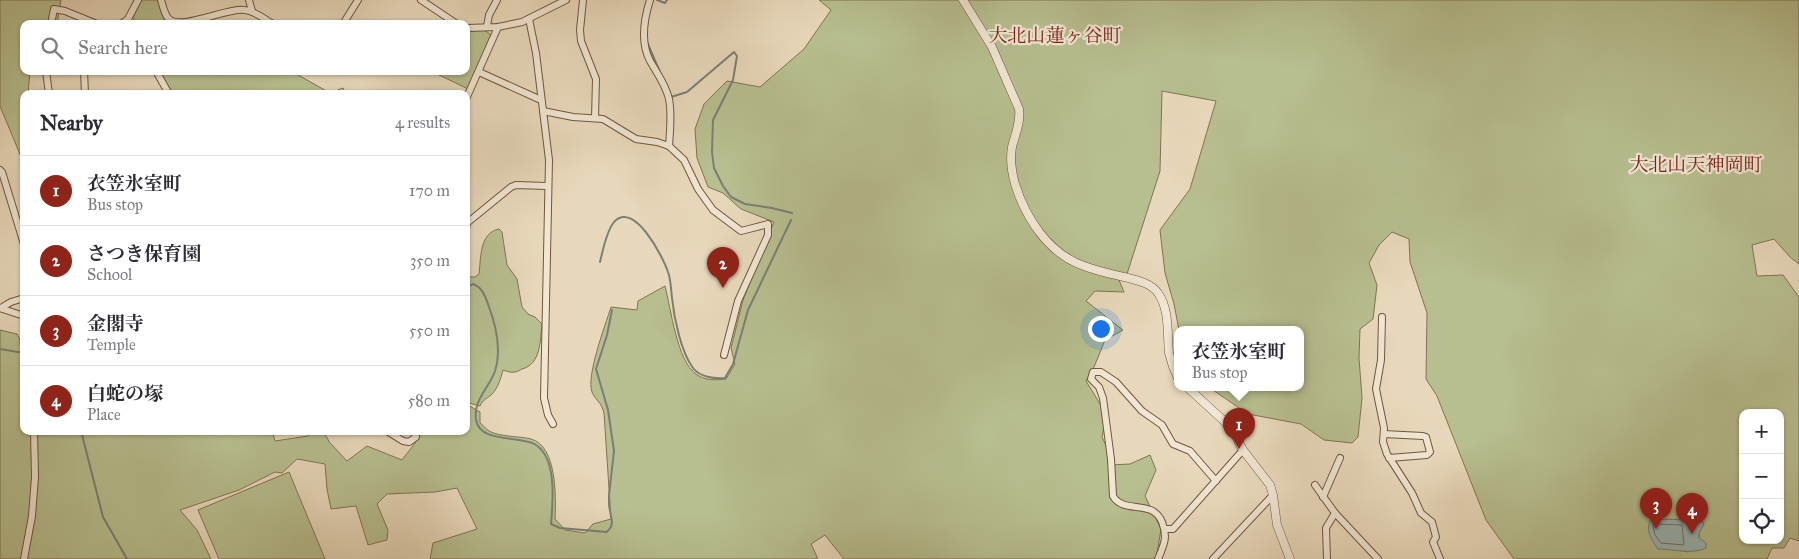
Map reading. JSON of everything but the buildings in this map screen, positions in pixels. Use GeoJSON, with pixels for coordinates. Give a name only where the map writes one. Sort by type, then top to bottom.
{"type":"FeatureCollection","features":[{"type":"Feature","properties":{"kind":"street"},"geometry":{"type":"LineString","coordinates":[[131,20],[138,0]]}},
{"type":"Feature","properties":{"kind":"street"},"geometry":{"type":"LineString","coordinates":[[161,0],[169,20]]}},
{"type":"Feature","properties":{"kind":"street"},"geometry":{"type":"LineString","coordinates":[[249,0],[252,11]]}},
{"type":"Feature","properties":{"kind":"street"},"geometry":{"type":"LineString","coordinates":[[346,20],[358,0]]}},
{"type":"Feature","properties":{"kind":"street"},"geometry":{"type":"LineString","coordinates":[[421,0],[451,20]]}},
{"type":"Feature","properties":{"kind":"street"},"geometry":{"type":"LineString","coordinates":[[486,26],[489,15],[497,0]]}},
{"type":"Feature","properties":{"kind":"street"},"geometry":{"type":"LineString","coordinates":[[470,28],[498,27],[529,19],[566,0]]}},
{"type":"Feature","properties":{"kind":"street"},"geometry":{"type":"LineString","coordinates":[[583,0],[580,30],[581,41],[596,79],[595,118]]}},
{"type":"Feature","properties":{"kind":"street"},"geometry":{"type":"LineString","coordinates":[[650,0],[645,16],[644,33],[649,58],[669,100],[669,146]]}},
{"type":"Feature","properties":{"kind":"street"},"geometry":{"type":"LineString","coordinates":[[963,0],[992,47],[1019,110],[1019,120],[1011,149],[1012,173],[1023,204],[1033,222],[1051,246],[1072,261],[1082,266],[1148,285],[1157,292],[1166,312],[1169,353],[1174,370]]}},
{"type":"Feature","properties":{"kind":"street"},"geometry":{"type":"LineString","coordinates":[[52,20],[54,9],[65,11],[87,20]]}},
{"type":"Feature","properties":{"kind":"street"},"geometry":{"type":"LineString","coordinates":[[196,20],[235,10],[252,11],[267,20]]}},
{"type":"Feature","properties":{"kind":"street"},"geometry":{"type":"LineString","coordinates":[[529,19],[536,53],[549,160],[544,398],[548,415],[553,424]]}},
{"type":"Feature","properties":{"kind":"street"},"geometry":{"type":"LineString","coordinates":[[470,91],[498,27]]}},
{"type":"Feature","properties":{"kind":"street"},"geometry":{"type":"LineString","coordinates":[[479,72],[541,100]]}},
{"type":"Feature","properties":{"kind":"street"},"geometry":{"type":"LineString","coordinates":[[47,75],[48,90]]}},
{"type":"Feature","properties":{"kind":"street"},"geometry":{"type":"LineString","coordinates":[[84,75],[85,90]]}},
{"type":"Feature","properties":{"kind":"street"},"geometry":{"type":"LineString","coordinates":[[158,75],[167,90]]}},
{"type":"Feature","properties":{"kind":"street"},"geometry":{"type":"LineString","coordinates":[[543,111],[573,117],[595,118],[610,122],[636,139],[669,146],[684,160],[698,189],[713,210],[729,223],[741,230],[768,224],[768,235],[738,301],[724,355]]}},
{"type":"Feature","properties":{"kind":"street"},"geometry":{"type":"LineString","coordinates":[[0,170],[20,231]]}},
{"type":"Feature","properties":{"kind":"street"},"geometry":{"type":"LineString","coordinates":[[470,221],[511,187],[516,185],[547,186]]}},
{"type":"Feature","properties":{"kind":"street"},"geometry":{"type":"LineString","coordinates":[[1,308],[20,299]]}},
{"type":"Feature","properties":{"kind":"street"},"geometry":{"type":"LineString","coordinates":[[1,308],[20,315]]}},
{"type":"Feature","properties":{"kind":"street"},"geometry":{"type":"LineString","coordinates":[[1382,317],[1381,360],[1376,389],[1384,434],[1383,442],[1389,458],[1412,492],[1421,513],[1432,522],[1436,536],[1433,542],[1440,559]]}},
{"type":"Feature","properties":{"kind":"street"},"geometry":{"type":"LineString","coordinates":[[1158,559],[1166,539],[1165,529],[1160,517],[1154,511],[1144,507],[1116,502],[1113,496],[1112,459],[1103,398],[1098,387],[1091,379],[1093,372],[1101,372],[1116,382],[1142,411],[1162,425],[1173,444],[1190,451],[1216,482]]}},
{"type":"Feature","properties":{"kind":"street"},"geometry":{"type":"LineString","coordinates":[[1191,391],[1233,431],[1243,450],[1270,485],[1274,495],[1277,525],[1287,558]]}},
{"type":"Feature","properties":{"kind":"street"},"geometry":{"type":"LineString","coordinates":[[1384,434],[1426,437],[1430,452],[1427,455],[1389,458]]}},
{"type":"Feature","properties":{"kind":"street"},"geometry":{"type":"LineString","coordinates":[[24,559],[32,516],[35,478],[34,435]]}},
{"type":"Feature","properties":{"kind":"street"},"geometry":{"type":"LineString","coordinates":[[393,435],[403,441],[409,442],[416,437],[415,435]]}},
{"type":"Feature","properties":{"kind":"street"},"geometry":{"type":"LineString","coordinates":[[1165,529],[1173,529],[1243,450]]}},
{"type":"Feature","properties":{"kind":"street"},"geometry":{"type":"LineString","coordinates":[[1323,497],[1340,458]]}},
{"type":"Feature","properties":{"kind":"street"},"geometry":{"type":"LineString","coordinates":[[1314,485],[1335,513],[1378,559]]}},
{"type":"Feature","properties":{"kind":"street"},"geometry":{"type":"LineString","coordinates":[[1213,559],[1274,495]]}},
{"type":"Feature","properties":{"kind":"street"},"geometry":{"type":"LineString","coordinates":[[1327,559],[1326,528],[1335,513]]}},
{"type":"Feature","properties":{"kind":"green space"},"geometry":{"type":"Polygon","coordinates":[[[0,0],[61,0],[58,20],[20,20],[20,75],[30,75],[28,90],[20,90],[20,154],[0,106],[0,0]]]}},
{"type":"Feature","properties":{"kind":"green space"},"geometry":{"type":"Polygon","coordinates":[[[141,0],[159,0],[166,20],[134,20],[133,18],[141,0]]]}},
{"type":"Feature","properties":{"kind":"green space"},"geometry":{"type":"Polygon","coordinates":[[[819,0],[1799,0],[1799,264],[1774,239],[1752,245],[1757,276],[1783,275],[1799,297],[1799,541],[1790,538],[1784,548],[1772,548],[1767,559],[1514,559],[1486,520],[1437,396],[1426,379],[1427,313],[1410,262],[1409,239],[1392,232],[1379,245],[1369,263],[1377,285],[1373,319],[1360,329],[1359,358],[1362,398],[1358,437],[1352,443],[1324,440],[1301,424],[1248,414],[1214,391],[1304,391],[1304,326],[1178,326],[1165,273],[1160,230],[1190,189],[1216,101],[1162,91],[1160,171],[1127,274],[1119,280],[1124,292],[1095,291],[1086,301],[1123,330],[1105,340],[1086,381],[1102,407],[1105,422],[1102,437],[1109,452],[1110,465],[1130,464],[1150,455],[1156,470],[1145,496],[1161,529],[1155,559],[844,559],[825,535],[811,544],[818,559],[430,559],[433,543],[477,529],[457,488],[435,492],[387,494],[377,504],[388,530],[387,540],[368,545],[356,506],[331,509],[325,464],[297,459],[282,473],[275,472],[239,490],[180,510],[197,530],[211,559],[0,559],[0,330],[17,334],[20,339],[20,435],[273,435],[275,441],[309,435],[325,435],[330,443],[347,461],[367,446],[402,460],[420,435],[470,435],[470,406],[480,412],[480,423],[489,431],[531,439],[540,444],[546,451],[555,486],[555,519],[565,530],[585,533],[593,524],[611,519],[604,413],[592,392],[591,385],[597,351],[611,307],[637,310],[638,301],[665,286],[679,347],[689,367],[703,378],[714,380],[726,379],[735,364],[731,348],[743,300],[774,222],[741,209],[723,193],[708,187],[697,158],[695,129],[704,104],[727,81],[760,87],[804,49],[831,10],[819,0]],[[1651,519],[1674,549],[1688,552],[1699,538],[1699,533],[1704,524],[1701,520],[1651,519]]]}},
{"type":"Feature","properties":{"kind":"green space"},"geometry":{"type":"Polygon","coordinates":[[[482,30],[491,35],[468,89],[439,75],[470,75],[470,32],[482,30]]]}},
{"type":"Feature","properties":{"kind":"green space"},"geometry":{"type":"Polygon","coordinates":[[[161,75],[298,75],[325,90],[171,90],[161,75]]]}},
{"type":"Feature","properties":{"kind":"green space"},"geometry":{"type":"Polygon","coordinates":[[[499,229],[502,232],[507,265],[517,279],[522,307],[542,324],[538,351],[533,362],[516,372],[503,370],[496,389],[480,406],[470,403],[470,277],[475,277],[479,274],[482,247],[492,231],[499,229]]]}},
{"type":"Feature","properties":{"kind":"green space"},"geometry":{"type":"Polygon","coordinates":[[[289,472],[325,559],[219,559],[198,510],[289,472]]]}},
{"type":"Feature","properties":{"kind":"water"},"geometry":{"type":"Polygon","coordinates":[[[1651,519],[1701,520],[1704,524],[1699,533],[1699,538],[1706,543],[1706,548],[1695,551],[1658,549],[1649,531],[1651,519]]]}},
{"type":"Feature","properties":{"kind":"waterway"},"geometry":{"type":"LineString","coordinates":[[657,0],[665,3],[667,0]]}},
{"type":"Feature","properties":{"kind":"waterway"},"geometry":{"type":"LineString","coordinates":[[647,27],[647,42],[660,72]]}},
{"type":"Feature","properties":{"kind":"waterway"},"geometry":{"type":"LineString","coordinates":[[671,97],[687,92],[734,52],[737,56],[733,80],[713,120],[712,152],[714,168],[731,197],[745,204],[792,213]]}},
{"type":"Feature","properties":{"kind":"waterway"},"geometry":{"type":"LineString","coordinates":[[600,262],[607,236],[614,222],[622,217],[630,218],[639,224],[654,244],[668,272],[676,325],[689,361],[693,368],[703,375],[712,378],[725,378],[733,364],[748,310],[791,220]]}},
{"type":"Feature","properties":{"kind":"waterway"},"geometry":{"type":"LineString","coordinates":[[470,286],[473,284],[483,292],[493,320],[498,346],[495,371],[479,400],[476,420],[479,428],[485,433],[530,442],[543,451],[551,470],[553,493],[551,524],[560,528],[607,532],[611,527],[609,495],[614,451],[608,410],[596,369],[607,335],[612,310]]}},
{"type":"Feature","properties":{"kind":"waterway"},"geometry":{"type":"LineString","coordinates":[[0,349],[20,352]]}},
{"type":"Feature","properties":{"kind":"waterway"},"geometry":{"type":"LineString","coordinates":[[82,435],[103,517],[127,559]]}},
{"type":"Feature","properties":{"kind":"place","name":"さつき保育園"},"geometry":{"type":"Point","coordinates":[723,288]}},
{"type":"Feature","properties":{"kind":"place","name":"衣笠氷室町"},"geometry":{"type":"Point","coordinates":[1239,449]}},
{"type":"Feature","properties":{"kind":"place","name":"金閣寺"},"geometry":{"type":"Point","coordinates":[1656,529]}},
{"type":"Feature","properties":{"kind":"place","name":"白蛇の塚"},"geometry":{"type":"Point","coordinates":[1692,534]}},
{"type":"Feature","properties":{"kind":"district","name":"大北山蓮ヶ谷町"},"geometry":{"type":"Point","coordinates":[1055,35]}},
{"type":"Feature","properties":{"kind":"district","name":"大北山天神岡町"},"geometry":{"type":"Point","coordinates":[1696,164]}}]}
